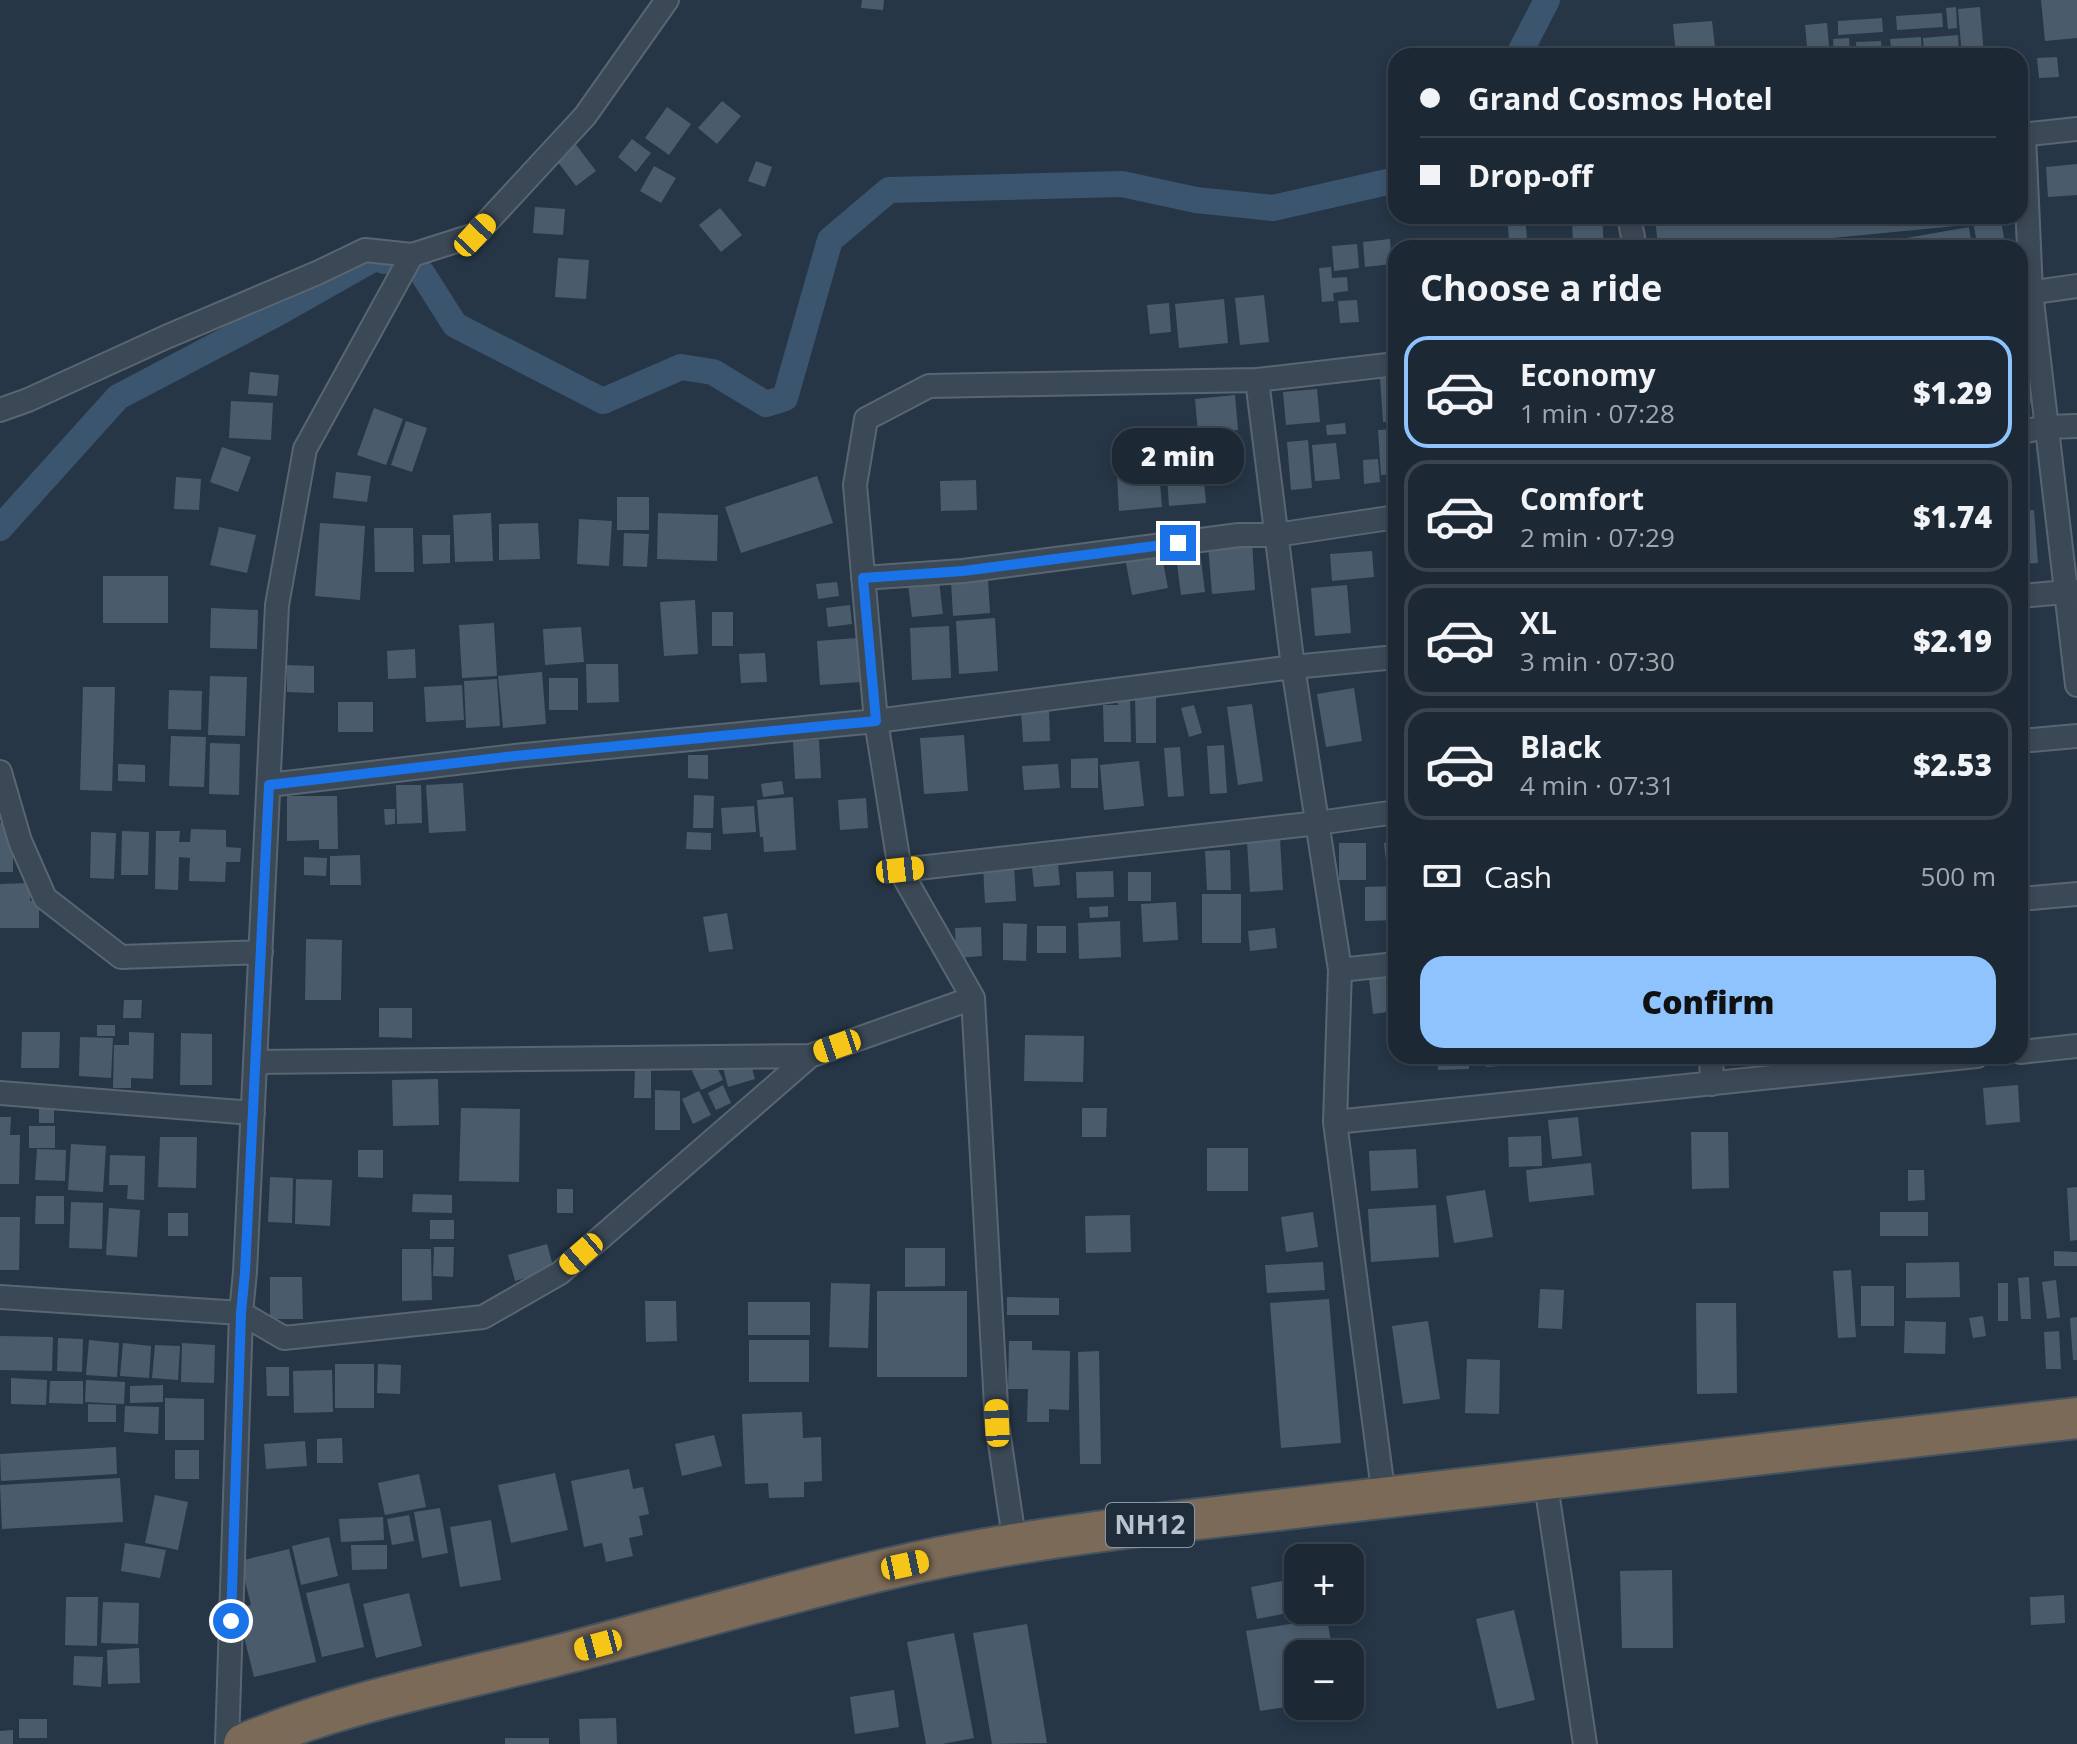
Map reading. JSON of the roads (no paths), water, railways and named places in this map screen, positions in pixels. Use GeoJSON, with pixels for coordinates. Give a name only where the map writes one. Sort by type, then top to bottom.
{"type":"FeatureCollection","features":[{"type":"Feature","properties":{"kind":"highway","name":"NH12"},"geometry":{"type":"LineString","coordinates":[[244,1744],[298,1724],[403,1693],[884,1570],[1015,1545],[1164,1523],[2077,1418]]}},
{"type":"Feature","properties":{"kind":"street"},"geometry":{"type":"LineString","coordinates":[[0,410],[365,250],[412,255],[475,235],[585,116],[667,0]]}},
{"type":"Feature","properties":{"kind":"street"},"geometry":{"type":"LineString","coordinates":[[2028,134],[2077,129]]}},
{"type":"Feature","properties":{"kind":"street"},"geometry":{"type":"LineString","coordinates":[[227,1744],[241,1313],[277,605],[305,449],[412,255]]}},
{"type":"Feature","properties":{"kind":"street"},"geometry":{"type":"LineString","coordinates":[[2028,293],[2077,286]]}},
{"type":"Feature","properties":{"kind":"street"},"geometry":{"type":"LineString","coordinates":[[2028,306],[2071,591],[2077,685]]}},
{"type":"Feature","properties":{"kind":"street"},"geometry":{"type":"LineString","coordinates":[[1015,1545],[997,1423],[973,998],[900,870],[876,721],[855,485],[866,419],[929,386],[1257,380],[1388,365]]}},
{"type":"Feature","properties":{"kind":"street"},"geometry":{"type":"LineString","coordinates":[[1257,380],[1293,667],[1340,970],[1335,1122],[1384,1498]]}},
{"type":"Feature","properties":{"kind":"street"},"geometry":{"type":"LineString","coordinates":[[2028,431],[2077,426]]}},
{"type":"Feature","properties":{"kind":"street"},"geometry":{"type":"LineString","coordinates":[[863,578],[963,571],[1239,535],[1276,535],[1388,518]]}},
{"type":"Feature","properties":{"kind":"street"},"geometry":{"type":"LineString","coordinates":[[2028,595],[2071,591]]}},
{"type":"Feature","properties":{"kind":"street"},"geometry":{"type":"LineString","coordinates":[[269,785],[515,756],[876,721],[1293,667],[1388,658]]}},
{"type":"Feature","properties":{"kind":"street"},"geometry":{"type":"LineString","coordinates":[[2028,740],[2077,736]]}},
{"type":"Feature","properties":{"kind":"street"},"geometry":{"type":"LineString","coordinates":[[0,772],[20,841],[45,898],[121,957],[261,952]]}},
{"type":"Feature","properties":{"kind":"street"},"geometry":{"type":"LineString","coordinates":[[900,870],[1388,813]]}},
{"type":"Feature","properties":{"kind":"street"},"geometry":{"type":"LineString","coordinates":[[2028,898],[2077,894]]}},
{"type":"Feature","properties":{"kind":"street"},"geometry":{"type":"LineString","coordinates":[[1340,970],[1388,965]]}},
{"type":"Feature","properties":{"kind":"street"},"geometry":{"type":"LineString","coordinates":[[255,1062],[810,1056],[973,998]]}},
{"type":"Feature","properties":{"kind":"street"},"geometry":{"type":"LineString","coordinates":[[2028,1051],[2077,1046]]}},
{"type":"Feature","properties":{"kind":"street"},"geometry":{"type":"LineString","coordinates":[[0,1297],[241,1313],[284,1338],[483,1317],[560,1273],[810,1056]]}},
{"type":"Feature","properties":{"kind":"street"},"geometry":{"type":"LineString","coordinates":[[1711,1064],[1712,1084]]}},
{"type":"Feature","properties":{"kind":"street"},"geometry":{"type":"LineString","coordinates":[[1335,1122],[1901,1064]]}},
{"type":"Feature","properties":{"kind":"street"},"geometry":{"type":"LineString","coordinates":[[0,1093],[253,1113]]}},
{"type":"Feature","properties":{"kind":"street"},"geometry":{"type":"LineString","coordinates":[[1545,1478],[1585,1744]]}},
{"type":"Feature","properties":{"kind":"waterway"},"geometry":{"type":"LineString","coordinates":[[1522,48],[1547,0]]}},
{"type":"Feature","properties":{"kind":"waterway"},"geometry":{"type":"LineString","coordinates":[[422,273],[455,325],[603,401],[681,367],[713,372],[766,404],[785,398],[830,240],[889,190],[1122,184],[1196,200],[1273,208],[1388,182]]}},
{"type":"Feature","properties":{"kind":"waterway"},"geometry":{"type":"LineString","coordinates":[[0,528],[118,397],[375,258],[385,261]]}}]}
